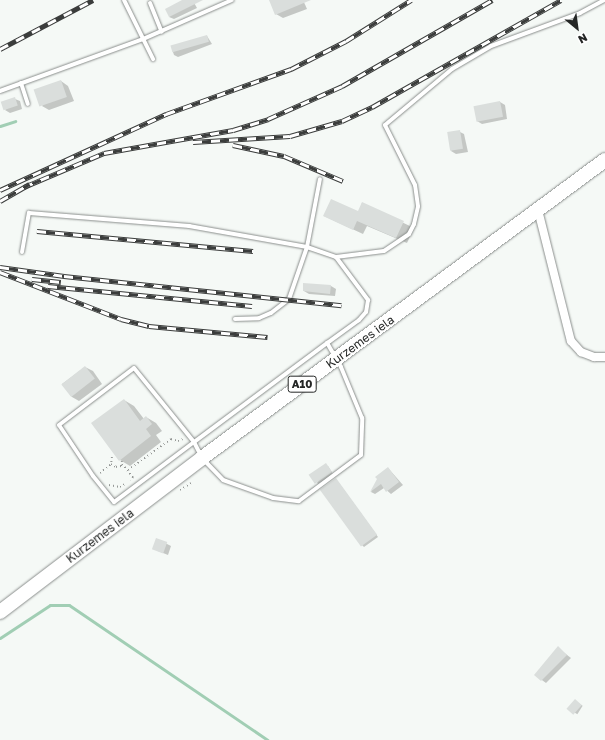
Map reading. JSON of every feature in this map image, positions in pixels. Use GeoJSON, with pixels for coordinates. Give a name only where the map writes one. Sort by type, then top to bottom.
{"type":"FeatureCollection","features":[{"type":"Feature","properties":{"kind":"highway","name":"Kurzemes iela"},"geometry":{"type":"LineString","coordinates":[[0,612],[202,458],[605,160]]}},
{"type":"Feature","properties":{"kind":"street"},"geometry":{"type":"LineString","coordinates":[[538,210],[571,341],[581,352],[605,357]]}},
{"type":"Feature","properties":{"kind":"lane"},"geometry":{"type":"LineString","coordinates":[[124,0],[153,58]]}},
{"type":"Feature","properties":{"kind":"lane"},"geometry":{"type":"LineString","coordinates":[[0,91],[162,32],[232,0]]}},
{"type":"Feature","properties":{"kind":"lane"},"geometry":{"type":"LineString","coordinates":[[22,252],[29,213],[189,226],[306,247],[336,257],[384,251],[403,239],[414,224],[418,206],[415,185],[385,125],[452,69],[491,46],[580,13],[604,0]]}},
{"type":"Feature","properties":{"kind":"lane"},"geometry":{"type":"LineString","coordinates":[[150,3],[162,32]]}},
{"type":"Feature","properties":{"kind":"lane"},"geometry":{"type":"LineString","coordinates":[[21,83],[28,104]]}},
{"type":"Feature","properties":{"kind":"lane"},"geometry":{"type":"LineString","coordinates":[[235,319],[259,318],[282,306],[289,299],[306,247],[320,180]]}},
{"type":"Feature","properties":{"kind":"lane"},"geometry":{"type":"LineString","coordinates":[[327,343],[337,358],[362,418],[361,455],[299,501],[273,498],[223,480],[202,458],[194,442],[134,368],[59,425],[93,476],[114,502],[194,442],[327,343],[359,320],[368,306],[366,296],[336,257]]}},
{"type":"Feature","properties":{"kind":"path"},"geometry":{"type":"LineString","coordinates":[[128,470],[171,439],[178,441],[188,435]]}},
{"type":"Feature","properties":{"kind":"path"},"geometry":{"type":"LineString","coordinates":[[102,479],[98,474],[111,464],[112,457]]}},
{"type":"Feature","properties":{"kind":"path"},"geometry":{"type":"LineString","coordinates":[[106,483],[120,487],[133,477],[122,462],[116,468],[111,464]]}},
{"type":"Feature","properties":{"kind":"building"},"geometry":{"type":"Polygon","coordinates":[[[182,0],[203,0],[169,17],[165,9],[182,0]]]}},
{"type":"Feature","properties":{"kind":"building"},"geometry":{"type":"Polygon","coordinates":[[[269,0],[311,0],[275,15],[269,0]]]}},
{"type":"Feature","properties":{"kind":"building"},"geometry":{"type":"Polygon","coordinates":[[[207,35],[209,42],[172,52],[170,45],[207,35]]]}},
{"type":"Feature","properties":{"kind":"building"},"geometry":{"type":"Polygon","coordinates":[[[61,80],[67,97],[39,106],[34,89],[61,80]]]}},
{"type":"Feature","properties":{"kind":"building"},"geometry":{"type":"Polygon","coordinates":[[[15,97],[18,106],[4,110],[1,102],[15,97]]]}},
{"type":"Feature","properties":{"kind":"building"},"geometry":{"type":"Polygon","coordinates":[[[500,101],[503,117],[477,122],[473,106],[500,101]]]}},
{"type":"Feature","properties":{"kind":"building"},"geometry":{"type":"Polygon","coordinates":[[[460,130],[463,149],[450,151],[447,132],[460,130]]]}},
{"type":"Feature","properties":{"kind":"building"},"geometry":{"type":"Polygon","coordinates":[[[331,199],[358,211],[362,202],[404,221],[396,238],[357,221],[353,230],[323,216],[331,199]]]}},
{"type":"Feature","properties":{"kind":"building"},"geometry":{"type":"Polygon","coordinates":[[[303,283],[331,285],[330,294],[303,291],[303,283]]]}},
{"type":"Feature","properties":{"kind":"building"},"geometry":{"type":"Polygon","coordinates":[[[85,366],[95,379],[71,397],[61,384],[85,366]]]}},
{"type":"Feature","properties":{"kind":"building"},"geometry":{"type":"Polygon","coordinates":[[[124,399],[140,421],[146,416],[152,424],[146,429],[151,436],[119,461],[91,423],[124,399]]]}},
{"type":"Feature","properties":{"kind":"building"},"geometry":{"type":"Polygon","coordinates":[[[326,463],[332,472],[315,484],[309,475],[326,463]]]}},
{"type":"Feature","properties":{"kind":"building"},"geometry":{"type":"Polygon","coordinates":[[[388,467],[399,482],[386,492],[381,484],[370,492],[377,479],[375,477],[388,467]]]}},
{"type":"Feature","properties":{"kind":"building"},"geometry":{"type":"Polygon","coordinates":[[[336,478],[377,535],[361,546],[320,490],[336,478]]]}},
{"type":"Feature","properties":{"kind":"building"},"geometry":{"type":"Polygon","coordinates":[[[156,538],[167,542],[163,553],[152,549],[156,538]]]}},
{"type":"Feature","properties":{"kind":"building"},"geometry":{"type":"Polygon","coordinates":[[[558,646],[567,655],[541,681],[534,675],[558,646]]]}},
{"type":"Feature","properties":{"kind":"building"},"geometry":{"type":"Polygon","coordinates":[[[575,699],[582,705],[573,715],[566,709],[575,699]]]}},
{"type":"Feature","properties":{"kind":"waterway"},"geometry":{"type":"LineString","coordinates":[[0,126],[15,121]]}},
{"type":"Feature","properties":{"kind":"waterway"},"geometry":{"type":"LineString","coordinates":[[0,638],[50,605],[69,605],[268,740]]}},
{"type":"Feature","properties":{"kind":"railway"},"geometry":{"type":"LineString","coordinates":[[0,49],[93,0]]}},
{"type":"Feature","properties":{"kind":"railway"},"geometry":{"type":"LineString","coordinates":[[0,190],[166,114],[291,69],[346,41],[411,0]]}},
{"type":"Feature","properties":{"kind":"railway"},"geometry":{"type":"LineString","coordinates":[[24,187],[104,153],[233,130],[268,119],[342,86],[492,0]]}},
{"type":"Feature","properties":{"kind":"railway"},"geometry":{"type":"LineString","coordinates":[[193,142],[290,136],[342,121],[372,107],[561,0]]}},
{"type":"Feature","properties":{"kind":"railway"},"geometry":{"type":"LineString","coordinates":[[233,145],[284,156],[343,181]]}},
{"type":"Feature","properties":{"kind":"railway"},"geometry":{"type":"LineString","coordinates":[[0,201],[29,184]]}},
{"type":"Feature","properties":{"kind":"railway"},"geometry":{"type":"LineString","coordinates":[[37,231],[253,251]]}},
{"type":"Feature","properties":{"kind":"railway"},"geometry":{"type":"LineString","coordinates":[[0,267],[64,276],[341,305]]}},
{"type":"Feature","properties":{"kind":"railway"},"geometry":{"type":"LineString","coordinates":[[0,272],[121,319],[149,326],[267,337]]}},
{"type":"Feature","properties":{"kind":"railway"},"geometry":{"type":"LineString","coordinates":[[32,279],[61,282]]}},
{"type":"Feature","properties":{"kind":"railway"},"geometry":{"type":"LineString","coordinates":[[48,286],[252,306]]}}]}
